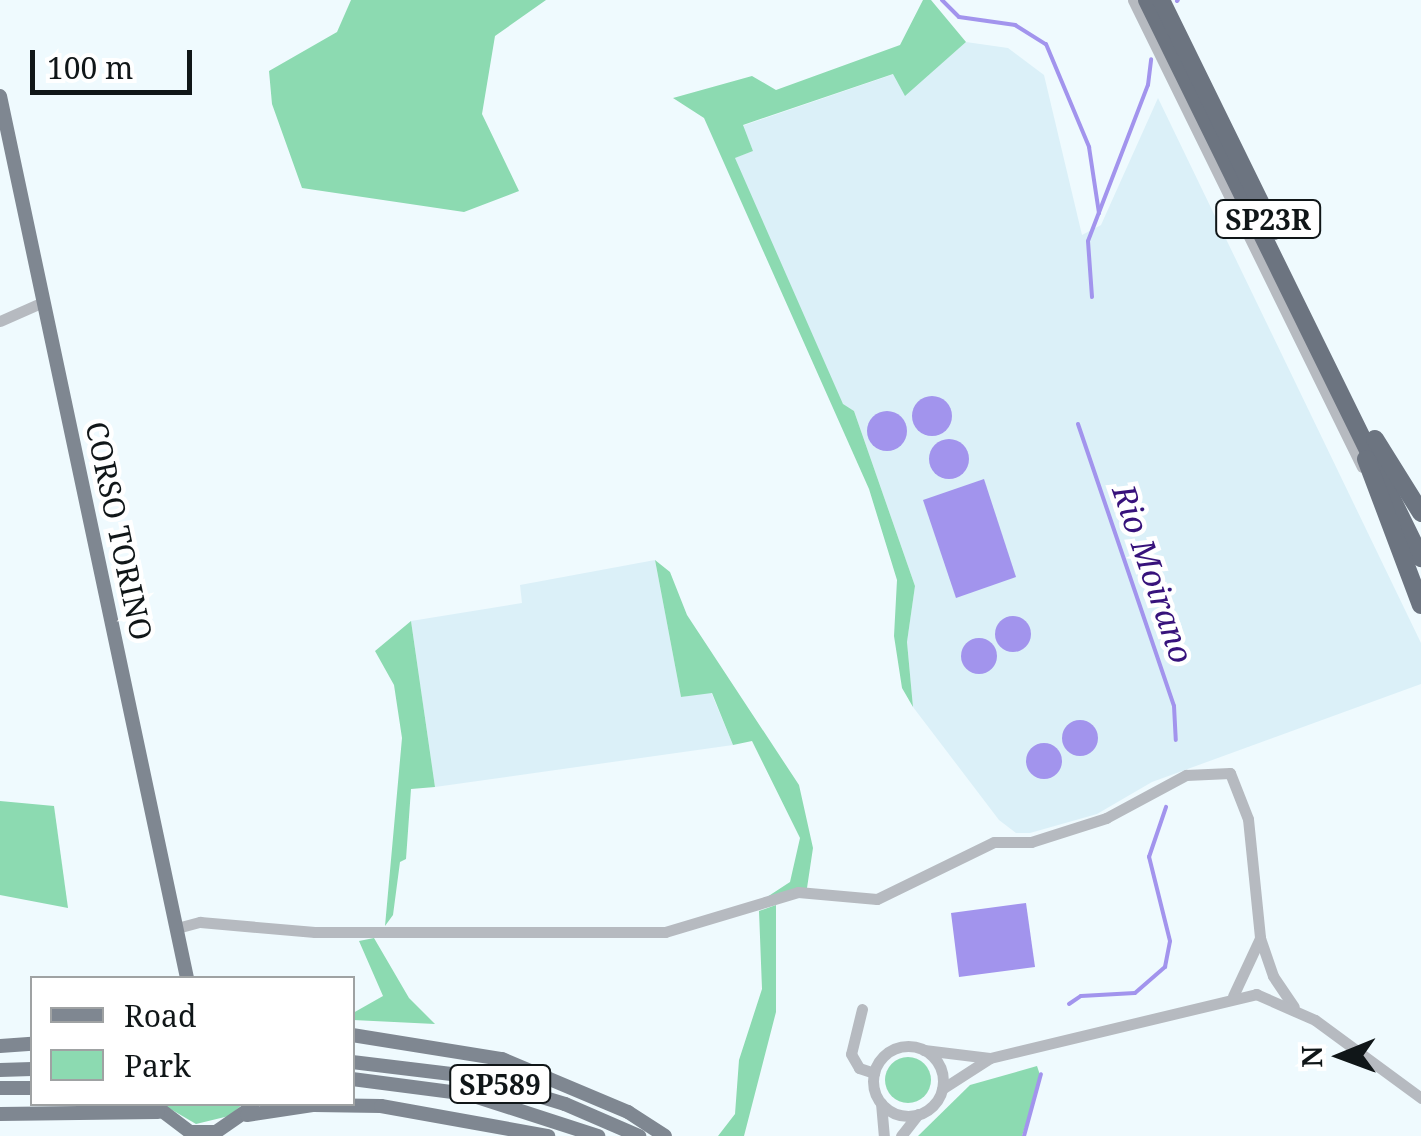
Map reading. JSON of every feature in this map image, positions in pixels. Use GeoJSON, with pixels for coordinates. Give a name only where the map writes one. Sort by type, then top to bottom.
{"type":"FeatureCollection","features":[{"type":"Feature","properties":{"kind":"highway","name":"SP23R"},"geometry":{"type":"LineString","coordinates":[[1147,0],[1421,533]]}},
{"type":"Feature","properties":{"kind":"highway","name":"SP23R"},"geometry":{"type":"LineString","coordinates":[[1161,0],[1367,434],[1421,558]]}},
{"type":"Feature","properties":{"kind":"highway"},"geometry":{"type":"LineString","coordinates":[[1367,434],[1374,494],[1421,605]]}},
{"type":"Feature","properties":{"kind":"highway"},"geometry":{"type":"LineString","coordinates":[[1367,434],[1421,513]]}},
{"type":"Feature","properties":{"kind":"main road","name":"CORSO TORINO"},"geometry":{"type":"LineString","coordinates":[[0,96],[188,976]]}},
{"type":"Feature","properties":{"kind":"main road"},"geometry":{"type":"LineString","coordinates":[[355,1035],[502,1059],[596,1097],[665,1136]]}},
{"type":"Feature","properties":{"kind":"main road"},"geometry":{"type":"LineString","coordinates":[[0,1046],[30,1044]]}},
{"type":"Feature","properties":{"kind":"main road","name":"SP589"},"geometry":{"type":"LineString","coordinates":[[355,1062],[476,1077],[565,1104],[639,1136]]}},
{"type":"Feature","properties":{"kind":"main road"},"geometry":{"type":"LineString","coordinates":[[0,1070],[30,1069]]}},
{"type":"Feature","properties":{"kind":"main road","name":"SP589"},"geometry":{"type":"LineString","coordinates":[[355,1080],[468,1094],[598,1136]]}},
{"type":"Feature","properties":{"kind":"main road"},"geometry":{"type":"LineString","coordinates":[[0,1088],[30,1088]]}},
{"type":"Feature","properties":{"kind":"main road"},"geometry":{"type":"LineString","coordinates":[[355,1105],[382,1106],[548,1136]]}},
{"type":"Feature","properties":{"kind":"main road"},"geometry":{"type":"LineString","coordinates":[[0,1114],[155,1108],[193,1134],[216,1132],[243,1119],[305,1106]]}},
{"type":"Feature","properties":{"kind":"street"},"geometry":{"type":"LineString","coordinates":[[1133,0],[1374,494]]}},
{"type":"Feature","properties":{"kind":"street"},"geometry":{"type":"LineString","coordinates":[[0,320],[42,302]]}},
{"type":"Feature","properties":{"kind":"street"},"geometry":{"type":"LineString","coordinates":[[177,928],[200,922],[365,933],[665,932],[798,892],[877,900],[1004,840],[1031,842],[1106,818],[1186,774],[1230,774],[1248,819],[1260,938],[1273,976],[1294,1007]]}},
{"type":"Feature","properties":{"kind":"street"},"geometry":{"type":"LineString","coordinates":[[1233,996],[1260,938]]}},
{"type":"Feature","properties":{"kind":"street"},"geometry":{"type":"LineString","coordinates":[[901,1136],[942,1089],[990,1058],[1233,996],[1266,996],[1294,1007],[1421,1098]]}},
{"type":"Feature","properties":{"kind":"street"},"geometry":{"type":"LineString","coordinates":[[862,1008],[851,1054],[860,1068],[874,1073]]}},
{"type":"Feature","properties":{"kind":"street"},"geometry":{"type":"LineString","coordinates":[[874,1073],[894,1049],[990,1058]]}},
{"type":"Feature","properties":{"kind":"street"},"geometry":{"type":"LineString","coordinates":[[924,1050],[940,1066],[942,1089]]}},
{"type":"Feature","properties":{"kind":"street"},"geometry":{"type":"LineString","coordinates":[[874,1073],[882,1103],[884,1136]]}},
{"type":"Feature","properties":{"kind":"street"},"geometry":{"type":"LineString","coordinates":[[882,1103],[898,1114],[918,1114]]}},
{"type":"Feature","properties":{"kind":"shaded area"},"geometry":{"type":"Polygon","coordinates":[[[966,42],[1008,48],[1044,75],[1082,235],[1101,225],[1158,98],[1421,643],[1421,684],[1152,782],[1097,814],[1030,833],[1016,833],[999,820],[913,707],[907,642],[915,586],[854,411],[843,405],[734,158],[753,151],[742,126],[894,74],[905,95],[966,42]]]}},
{"type":"Feature","properties":{"kind":"shaded area"},"geometry":{"type":"Polygon","coordinates":[[[932,396],[946,402],[952,416],[946,430],[932,436],[918,430],[912,416],[918,402],[932,396]]]}},
{"type":"Feature","properties":{"kind":"shaded area"},"geometry":{"type":"Polygon","coordinates":[[[887,411],[901,417],[907,431],[901,445],[887,451],[873,445],[867,431],[873,417],[887,411]]]}},
{"type":"Feature","properties":{"kind":"shaded area"},"geometry":{"type":"Polygon","coordinates":[[[949,439],[963,445],[969,459],[963,473],[949,479],[935,473],[929,459],[935,445],[949,439]]]}},
{"type":"Feature","properties":{"kind":"shaded area"},"geometry":{"type":"Polygon","coordinates":[[[984,479],[1016,577],[956,598],[923,500],[984,479]]]}},
{"type":"Feature","properties":{"kind":"shaded area"},"geometry":{"type":"Polygon","coordinates":[[[655,560],[681,697],[711,692],[733,745],[435,787],[411,621],[522,603],[520,585],[655,560]]]}},
{"type":"Feature","properties":{"kind":"shaded area"},"geometry":{"type":"Polygon","coordinates":[[[1013,616],[1026,621],[1031,634],[1026,647],[1013,652],[1000,647],[995,634],[1000,621],[1013,616]]]}},
{"type":"Feature","properties":{"kind":"shaded area"},"geometry":{"type":"Polygon","coordinates":[[[979,638],[992,643],[997,656],[992,669],[979,674],[966,669],[961,656],[966,643],[979,638]]]}},
{"type":"Feature","properties":{"kind":"shaded area"},"geometry":{"type":"Polygon","coordinates":[[[1080,720],[1093,725],[1098,738],[1093,751],[1080,756],[1067,751],[1062,738],[1067,725],[1080,720]]]}},
{"type":"Feature","properties":{"kind":"shaded area"},"geometry":{"type":"Polygon","coordinates":[[[1044,743],[1057,748],[1062,761],[1057,774],[1044,779],[1031,774],[1026,761],[1031,748],[1044,743]]]}},
{"type":"Feature","properties":{"kind":"shaded area"},"geometry":{"type":"Polygon","coordinates":[[[1026,903],[1035,967],[959,977],[951,913],[1026,903]]]}},
{"type":"Feature","properties":{"kind":"green space"},"geometry":{"type":"Polygon","coordinates":[[[351,0],[546,0],[495,36],[482,114],[519,191],[464,212],[302,188],[272,104],[269,71],[337,32],[351,0]]]}},
{"type":"Feature","properties":{"kind":"green space"},"geometry":{"type":"Polygon","coordinates":[[[923,0],[931,0],[966,42],[905,96],[893,74],[743,125],[753,151],[735,158],[843,404],[854,411],[915,586],[907,642],[913,707],[902,688],[894,636],[897,580],[869,489],[704,118],[673,98],[752,76],[776,90],[900,45],[923,0]]]}},
{"type":"Feature","properties":{"kind":"green space"},"geometry":{"type":"Polygon","coordinates":[[[655,560],[670,572],[687,615],[799,785],[813,848],[807,888],[767,897],[790,882],[800,838],[752,741],[733,745],[712,693],[681,697],[655,560]]]}},
{"type":"Feature","properties":{"kind":"green space"},"geometry":{"type":"Polygon","coordinates":[[[411,621],[435,787],[411,789],[406,859],[400,862],[393,915],[385,926],[402,738],[394,685],[375,651],[411,621]]]}},
{"type":"Feature","properties":{"kind":"green space"},"geometry":{"type":"Polygon","coordinates":[[[0,801],[54,806],[68,908],[0,895],[0,801]]]}},
{"type":"Feature","properties":{"kind":"green space"},"geometry":{"type":"Polygon","coordinates":[[[776,905],[776,1012],[744,1136],[718,1136],[735,1114],[739,1060],[762,989],[759,911],[776,905]]]}},
{"type":"Feature","properties":{"kind":"green space"},"geometry":{"type":"Polygon","coordinates":[[[374,938],[409,998],[435,1024],[355,1020],[355,1012],[383,996],[359,941],[374,938]]]}},
{"type":"Feature","properties":{"kind":"green space"},"geometry":{"type":"Polygon","coordinates":[[[908,1057],[925,1063],[931,1080],[925,1097],[908,1103],[891,1097],[885,1080],[891,1063],[908,1057]]]}},
{"type":"Feature","properties":{"kind":"green space"},"geometry":{"type":"Polygon","coordinates":[[[1037,1066],[1041,1078],[1022,1136],[918,1136],[970,1085],[1037,1066]]]}},
{"type":"Feature","properties":{"kind":"green space"},"geometry":{"type":"Polygon","coordinates":[[[165,1106],[241,1106],[229,1116],[196,1124],[165,1106]]]}},
{"type":"Feature","properties":{"kind":"waterway"},"geometry":{"type":"LineString","coordinates":[[942,0],[959,17],[1015,25],[1046,44],[1089,147],[1099,213]]}},
{"type":"Feature","properties":{"kind":"waterway","name":"Rio Moirano"},"geometry":{"type":"LineString","coordinates":[[1092,297],[1088,241],[1148,85],[1151,59]]}},
{"type":"Feature","properties":{"kind":"waterway","name":"Rio Moirano"},"geometry":{"type":"LineString","coordinates":[[1078,424],[1174,706],[1176,740]]}},
{"type":"Feature","properties":{"kind":"waterway","name":"Rio Moirano"},"geometry":{"type":"LineString","coordinates":[[1069,1004],[1081,996],[1135,993],[1165,967],[1170,941],[1149,857],[1166,807]]}},
{"type":"Feature","properties":{"kind":"waterway","name":"Rio Moirano"},"geometry":{"type":"LineString","coordinates":[[1024,1136],[1041,1074]]}}]}
